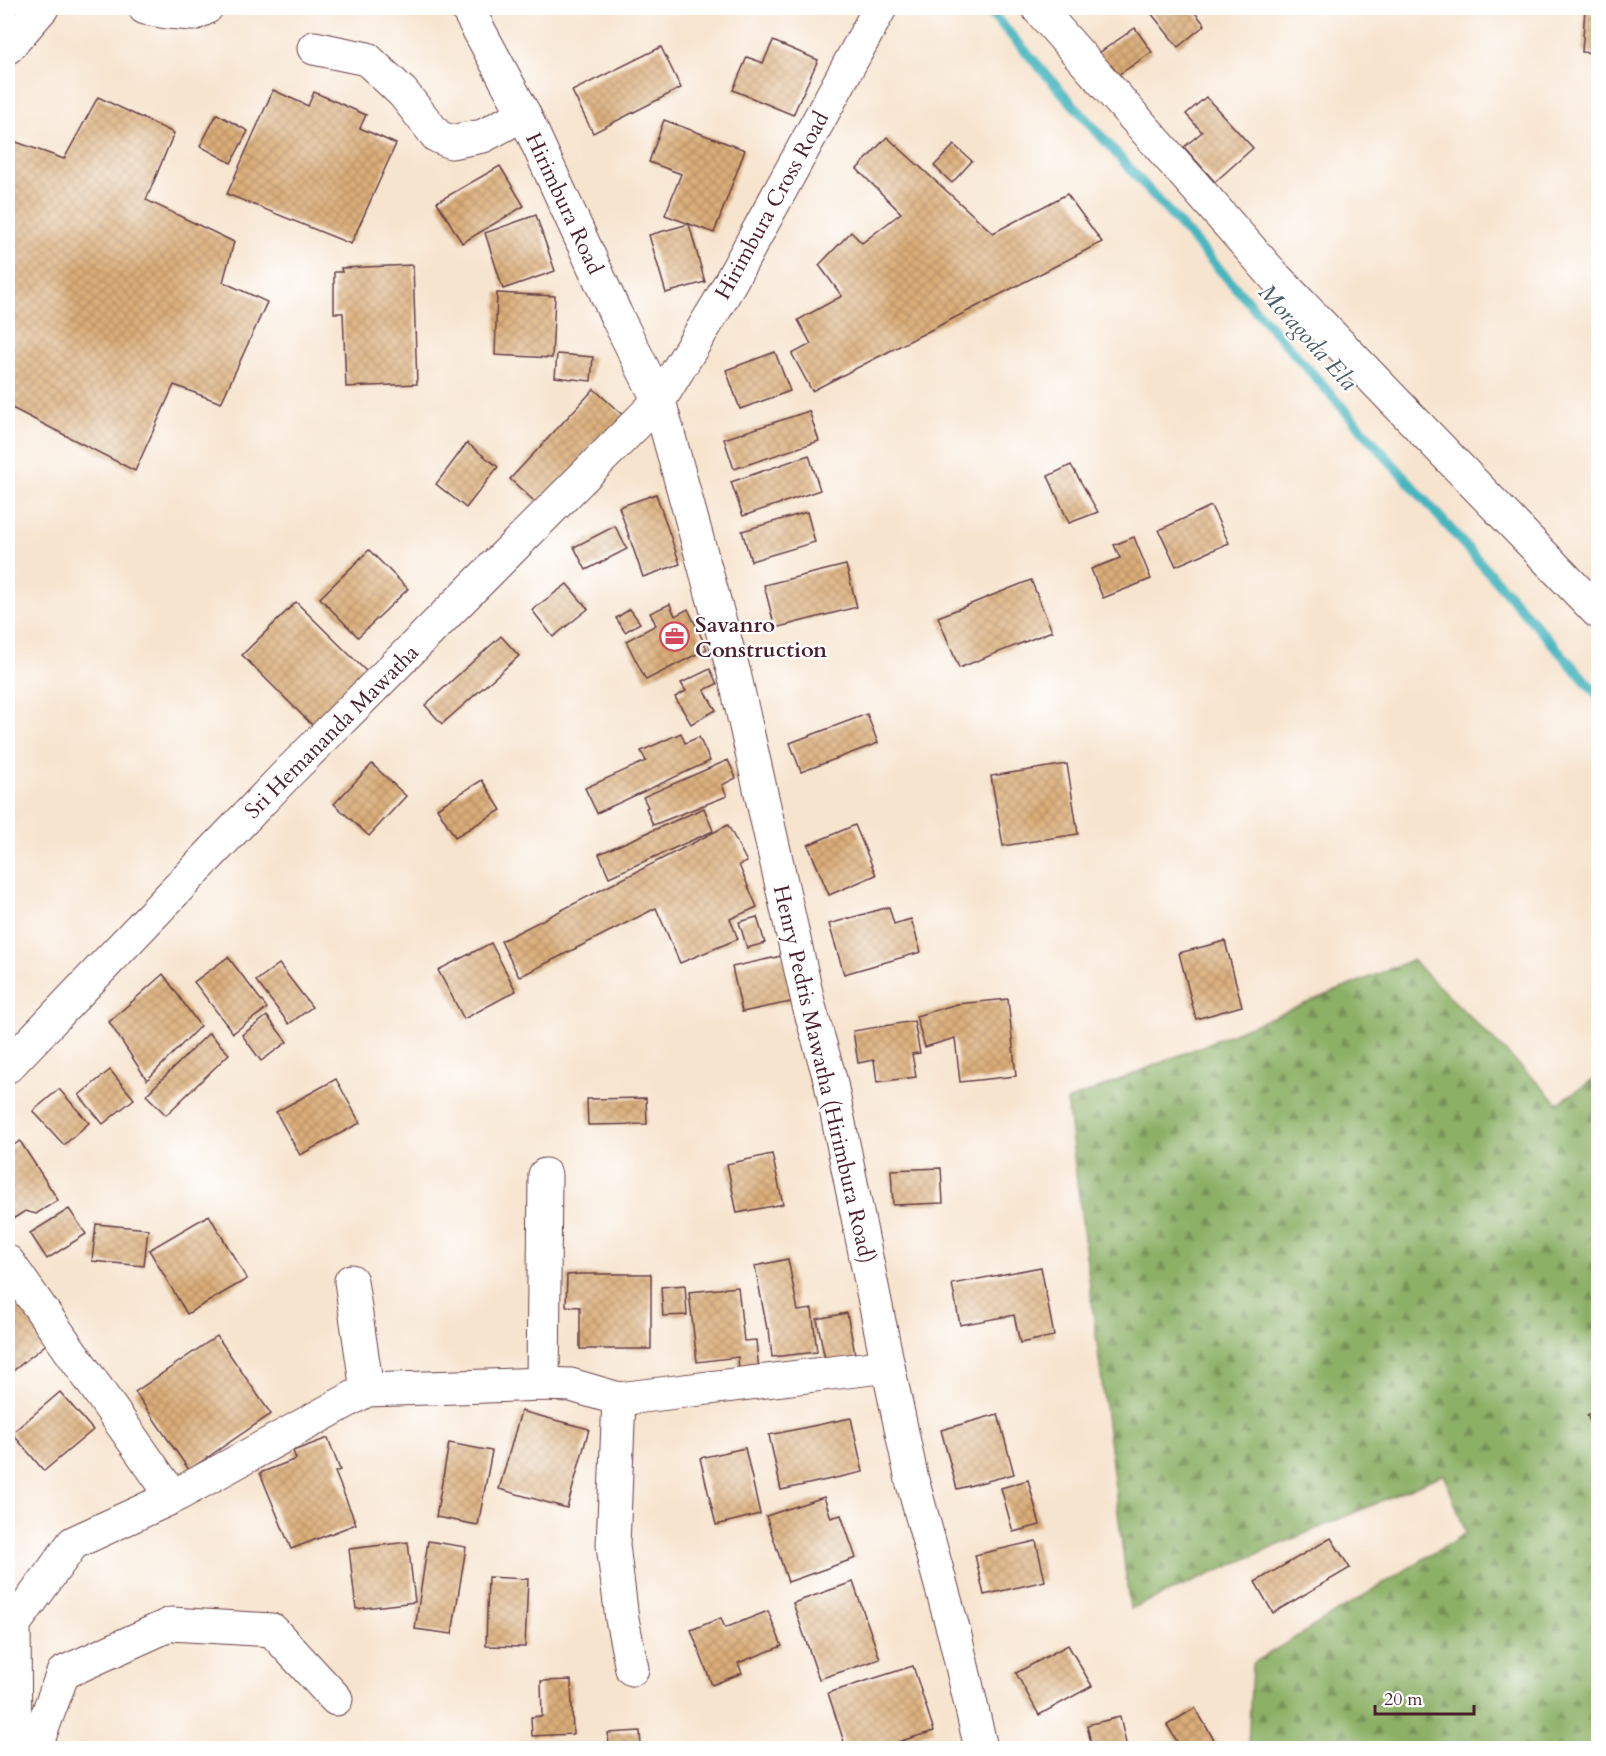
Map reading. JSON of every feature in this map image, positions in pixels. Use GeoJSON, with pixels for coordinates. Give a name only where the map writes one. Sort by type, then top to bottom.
{"type":"FeatureCollection","features":[{"type":"Feature","properties":{"kind":"street"},"geometry":{"type":"LineString","coordinates":[[8,47],[42,8]]}},
{"type":"Feature","properties":{"kind":"street"},"geometry":{"type":"LineString","coordinates":[[146,8],[193,14],[206,8]]}},
{"type":"Feature","properties":{"kind":"street","name":"Hirimbura Road"},"geometry":{"type":"LineString","coordinates":[[467,8],[524,114],[616,315],[659,401]]}},
{"type":"Feature","properties":{"kind":"street","name":"Hirimbura Cross Road"},"geometry":{"type":"LineString","coordinates":[[659,401],[720,301],[880,8]]}},
{"type":"Feature","properties":{"kind":"street"},"geometry":{"type":"LineString","coordinates":[[1038,8],[1276,278],[1599,612]]}},
{"type":"Feature","properties":{"kind":"street"},"geometry":{"type":"LineString","coordinates":[[314,48],[367,59],[403,93],[437,136],[451,142],[483,136],[524,114]]}},
{"type":"Feature","properties":{"kind":"street","name":"Sri Hemananda Mawatha"},"geometry":{"type":"LineString","coordinates":[[8,1066],[288,773],[659,401]]}},
{"type":"Feature","properties":{"kind":"street","name":"Henry Pedris Mawatha (Hirimbura Road)"},"geometry":{"type":"LineString","coordinates":[[659,401],[734,673],[809,1006],[830,1079],[912,1480],[955,1636],[981,1749]]}},
{"type":"Feature","properties":{"kind":"street"},"geometry":{"type":"LineString","coordinates":[[543,1384],[545,1175]]}},
{"type":"Feature","properties":{"kind":"street"},"geometry":{"type":"LineString","coordinates":[[8,1262],[173,1497]]}},
{"type":"Feature","properties":{"kind":"street"},"geometry":{"type":"LineString","coordinates":[[351,1281],[367,1390]]}},
{"type":"Feature","properties":{"kind":"street"},"geometry":{"type":"LineString","coordinates":[[15,1749],[14,1624],[73,1543],[173,1497],[367,1390],[543,1384],[571,1385],[619,1398],[888,1366]]}},
{"type":"Feature","properties":{"kind":"street"},"geometry":{"type":"LineString","coordinates":[[619,1398],[613,1545],[622,1619],[632,1669]]}},
{"type":"Feature","properties":{"kind":"street"},"geometry":{"type":"LineString","coordinates":[[35,1749],[63,1673],[171,1624],[272,1630],[336,1699]]}},
{"type":"Feature","properties":{"kind":"green space"},"geometry":{"type":"Polygon","coordinates":[[[1412,960],[1558,1103],[1598,1077],[1598,1748],[1248,1748],[1252,1664],[1466,1533],[1444,1474],[1130,1609],[1067,1101],[1412,960]]]}},
{"type":"Feature","properties":{"kind":"building"},"geometry":{"type":"Polygon","coordinates":[[[1147,8],[1191,8],[1205,25],[1178,47],[1147,8]]]}},
{"type":"Feature","properties":{"kind":"building"},"geometry":{"type":"Polygon","coordinates":[[[1585,8],[1598,8],[1598,53],[1582,52],[1585,8]]]}},
{"type":"Feature","properties":{"kind":"building"},"geometry":{"type":"Polygon","coordinates":[[[1135,28],[1152,52],[1115,77],[1099,53],[1135,28]]]}},
{"type":"Feature","properties":{"kind":"building"},"geometry":{"type":"Polygon","coordinates":[[[773,41],[818,60],[793,115],[733,90],[747,57],[763,63],[773,41]]]}},
{"type":"Feature","properties":{"kind":"building"},"geometry":{"type":"Polygon","coordinates":[[[661,47],[681,88],[593,133],[572,91],[661,47]]]}},
{"type":"Feature","properties":{"kind":"building"},"geometry":{"type":"Polygon","coordinates":[[[273,90],[308,106],[314,92],[366,115],[360,128],[396,144],[351,244],[227,194],[273,90]]]}},
{"type":"Feature","properties":{"kind":"building"},"geometry":{"type":"Polygon","coordinates":[[[98,97],[174,133],[146,200],[234,242],[223,282],[267,302],[221,403],[174,385],[135,471],[8,406],[8,139],[64,159],[98,97]]]}},
{"type":"Feature","properties":{"kind":"building"},"geometry":{"type":"Polygon","coordinates":[[[1206,97],[1253,148],[1215,182],[1184,147],[1202,132],[1186,114],[1206,97]]]}},
{"type":"Feature","properties":{"kind":"building"},"geometry":{"type":"Polygon","coordinates":[[[217,114],[248,131],[231,163],[200,146],[217,114]]]}},
{"type":"Feature","properties":{"kind":"building"},"geometry":{"type":"Polygon","coordinates":[[[664,120],[745,150],[714,233],[665,215],[681,174],[649,162],[664,120]]]}},
{"type":"Feature","properties":{"kind":"building"},"geometry":{"type":"Polygon","coordinates":[[[887,137],[993,233],[1067,194],[1102,242],[812,391],[792,354],[811,344],[798,320],[842,296],[819,265],[851,232],[862,243],[901,213],[857,169],[887,137]]]}},
{"type":"Feature","properties":{"kind":"building"},"geometry":{"type":"Polygon","coordinates":[[[954,145],[972,161],[952,183],[934,166],[954,145]]]}},
{"type":"Feature","properties":{"kind":"building"},"geometry":{"type":"Polygon","coordinates":[[[500,166],[524,206],[462,243],[437,202],[500,166]]]}},
{"type":"Feature","properties":{"kind":"building"},"geometry":{"type":"Polygon","coordinates":[[[536,215],[555,271],[503,289],[485,233],[536,215]]]}},
{"type":"Feature","properties":{"kind":"building"},"geometry":{"type":"Polygon","coordinates":[[[689,224],[705,282],[666,293],[649,235],[689,224]]]}},
{"type":"Feature","properties":{"kind":"building"},"geometry":{"type":"Polygon","coordinates":[[[413,265],[417,384],[346,387],[343,313],[334,313],[334,272],[342,272],[341,268],[413,265]]]}},
{"type":"Feature","properties":{"kind":"building"},"geometry":{"type":"Polygon","coordinates":[[[497,293],[555,296],[552,358],[495,355],[497,293]]]}},
{"type":"Feature","properties":{"kind":"building"},"geometry":{"type":"Polygon","coordinates":[[[775,352],[790,391],[740,409],[726,370],[775,352]]]}},
{"type":"Feature","properties":{"kind":"building"},"geometry":{"type":"Polygon","coordinates":[[[557,354],[593,357],[591,381],[555,377],[557,354]]]}},
{"type":"Feature","properties":{"kind":"building"},"geometry":{"type":"Polygon","coordinates":[[[594,389],[629,421],[545,511],[510,479],[594,389]]]}},
{"type":"Feature","properties":{"kind":"building"},"geometry":{"type":"Polygon","coordinates":[[[809,411],[819,441],[734,469],[724,439],[809,411]]]}},
{"type":"Feature","properties":{"kind":"building"},"geometry":{"type":"Polygon","coordinates":[[[467,443],[498,467],[466,508],[436,484],[467,443]]]}},
{"type":"Feature","properties":{"kind":"building"},"geometry":{"type":"Polygon","coordinates":[[[809,455],[820,490],[743,516],[731,482],[809,455]]]}},
{"type":"Feature","properties":{"kind":"building"},"geometry":{"type":"Polygon","coordinates":[[[1071,465],[1098,512],[1069,523],[1048,476],[1071,465]]]}},
{"type":"Feature","properties":{"kind":"building"},"geometry":{"type":"Polygon","coordinates":[[[656,494],[680,564],[643,577],[619,507],[656,494]]]}},
{"type":"Feature","properties":{"kind":"building"},"geometry":{"type":"Polygon","coordinates":[[[1211,506],[1229,543],[1176,566],[1159,530],[1211,506]]]}},
{"type":"Feature","properties":{"kind":"building"},"geometry":{"type":"Polygon","coordinates":[[[807,512],[815,542],[751,561],[742,531],[807,512]]]}},
{"type":"Feature","properties":{"kind":"building"},"geometry":{"type":"Polygon","coordinates":[[[615,526],[627,549],[586,570],[574,547],[615,526]]]}},
{"type":"Feature","properties":{"kind":"building"},"geometry":{"type":"Polygon","coordinates":[[[1134,537],[1151,579],[1103,598],[1091,569],[1120,558],[1114,545],[1134,537]]]}},
{"type":"Feature","properties":{"kind":"building"},"geometry":{"type":"Polygon","coordinates":[[[369,550],[408,589],[358,637],[320,598],[369,550]]]}},
{"type":"Feature","properties":{"kind":"building"},"geometry":{"type":"Polygon","coordinates":[[[846,565],[857,607],[775,628],[764,585],[846,565]]]}},
{"type":"Feature","properties":{"kind":"building"},"geometry":{"type":"Polygon","coordinates":[[[1031,580],[1052,631],[959,668],[938,617],[1031,580]]]}},
{"type":"Feature","properties":{"kind":"building"},"geometry":{"type":"Polygon","coordinates":[[[567,584],[588,609],[553,637],[532,610],[567,584]]]}},
{"type":"Feature","properties":{"kind":"building"},"geometry":{"type":"Polygon","coordinates":[[[296,602],[368,673],[314,727],[242,655],[296,602]]]}},
{"type":"Feature","properties":{"kind":"building"},"geometry":{"type":"Polygon","coordinates":[[[670,604],[675,616],[688,609],[707,649],[646,680],[626,641],[656,625],[650,613],[670,604]]]}},
{"type":"Feature","properties":{"kind":"building"},"geometry":{"type":"Polygon","coordinates":[[[630,609],[640,623],[625,632],[616,618],[630,609]]]}},
{"type":"Feature","properties":{"kind":"building"},"geometry":{"type":"Polygon","coordinates":[[[501,636],[519,656],[442,724],[425,705],[501,636]]]}},
{"type":"Feature","properties":{"kind":"building"},"geometry":{"type":"Polygon","coordinates":[[[710,669],[717,684],[704,690],[716,710],[691,724],[675,697],[686,691],[681,683],[710,669]]]}},
{"type":"Feature","properties":{"kind":"building"},"geometry":{"type":"Polygon","coordinates":[[[867,714],[878,743],[801,772],[790,743],[867,714]]]}},
{"type":"Feature","properties":{"kind":"building"},"geometry":{"type":"Polygon","coordinates":[[[681,733],[685,743],[699,737],[710,761],[597,813],[585,788],[646,761],[641,751],[681,733]]]}},
{"type":"Feature","properties":{"kind":"building"},"geometry":{"type":"Polygon","coordinates":[[[728,760],[736,778],[722,785],[727,796],[653,825],[643,797],[728,760]]]}},
{"type":"Feature","properties":{"kind":"building"},"geometry":{"type":"Polygon","coordinates":[[[372,764],[406,796],[369,836],[334,804],[372,764]]]}},
{"type":"Feature","properties":{"kind":"building"},"geometry":{"type":"Polygon","coordinates":[[[1067,764],[1078,834],[1003,846],[991,776],[1067,764]]]}},
{"type":"Feature","properties":{"kind":"building"},"geometry":{"type":"Polygon","coordinates":[[[482,780],[501,810],[455,837],[437,808],[482,780]]]}},
{"type":"Feature","properties":{"kind":"building"},"geometry":{"type":"Polygon","coordinates":[[[704,808],[713,831],[609,877],[599,854],[704,808]]]}},
{"type":"Feature","properties":{"kind":"building"},"geometry":{"type":"Polygon","coordinates":[[[728,825],[747,862],[739,865],[757,907],[730,919],[738,939],[680,963],[656,908],[519,977],[501,941],[728,825]]]}},
{"type":"Feature","properties":{"kind":"building"},"geometry":{"type":"Polygon","coordinates":[[[855,825],[876,875],[829,895],[808,845],[855,825]]]}},
{"type":"Feature","properties":{"kind":"building"},"geometry":{"type":"Polygon","coordinates":[[[889,907],[894,924],[911,919],[921,952],[844,974],[829,924],[889,907]]]}},
{"type":"Feature","properties":{"kind":"building"},"geometry":{"type":"Polygon","coordinates":[[[757,917],[765,943],[747,948],[739,922],[757,917]]]}},
{"type":"Feature","properties":{"kind":"building"},"geometry":{"type":"Polygon","coordinates":[[[1225,941],[1242,1006],[1196,1019],[1179,953],[1225,941]]]}},
{"type":"Feature","properties":{"kind":"building"},"geometry":{"type":"Polygon","coordinates":[[[491,943],[516,991],[464,1019],[438,970],[491,943]]]}},
{"type":"Feature","properties":{"kind":"building"},"geometry":{"type":"Polygon","coordinates":[[[786,955],[796,1001],[742,1012],[732,967],[786,955]]]}},
{"type":"Feature","properties":{"kind":"building"},"geometry":{"type":"Polygon","coordinates":[[[228,957],[267,1008],[233,1033],[194,982],[228,957]]]}},
{"type":"Feature","properties":{"kind":"building"},"geometry":{"type":"Polygon","coordinates":[[[279,964],[312,1007],[289,1024],[256,981],[279,964]]]}},
{"type":"Feature","properties":{"kind":"building"},"geometry":{"type":"Polygon","coordinates":[[[163,974],[200,1026],[147,1080],[109,1022],[163,974]]]}},
{"type":"Feature","properties":{"kind":"building"},"geometry":{"type":"Polygon","coordinates":[[[1008,999],[1016,1076],[960,1082],[955,1038],[925,1047],[916,1016],[957,1004],[1008,999]]]}},
{"type":"Feature","properties":{"kind":"building"},"geometry":{"type":"Polygon","coordinates":[[[267,1016],[287,1042],[261,1061],[242,1035],[267,1016]]]}},
{"type":"Feature","properties":{"kind":"building"},"geometry":{"type":"Polygon","coordinates":[[[914,1021],[920,1053],[912,1054],[916,1077],[877,1082],[874,1060],[858,1063],[853,1031],[914,1021]]]}},
{"type":"Feature","properties":{"kind":"building"},"geometry":{"type":"Polygon","coordinates":[[[209,1033],[229,1054],[166,1115],[146,1095],[209,1033]]]}},
{"type":"Feature","properties":{"kind":"building"},"geometry":{"type":"Polygon","coordinates":[[[110,1070],[134,1099],[103,1124],[79,1095],[110,1070]]]}},
{"type":"Feature","properties":{"kind":"building"},"geometry":{"type":"Polygon","coordinates":[[[336,1079],[360,1123],[300,1155],[276,1112],[336,1079]]]}},
{"type":"Feature","properties":{"kind":"building"},"geometry":{"type":"Polygon","coordinates":[[[59,1089],[89,1123],[64,1145],[33,1111],[59,1089]]]}},
{"type":"Feature","properties":{"kind":"building"},"geometry":{"type":"Polygon","coordinates":[[[646,1098],[647,1124],[588,1125],[587,1099],[646,1098]]]}},
{"type":"Feature","properties":{"kind":"building"},"geometry":{"type":"Polygon","coordinates":[[[20,1141],[58,1200],[36,1214],[25,1211],[8,1222],[8,1149],[20,1141]]]}},
{"type":"Feature","properties":{"kind":"building"},"geometry":{"type":"Polygon","coordinates":[[[772,1154],[783,1204],[737,1213],[727,1164],[772,1154]]]}},
{"type":"Feature","properties":{"kind":"building"},"geometry":{"type":"Polygon","coordinates":[[[941,1168],[943,1203],[893,1205],[891,1170],[941,1168]]]}},
{"type":"Feature","properties":{"kind":"building"},"geometry":{"type":"Polygon","coordinates":[[[69,1209],[86,1234],[47,1259],[30,1233],[69,1209]]]}},
{"type":"Feature","properties":{"kind":"building"},"geometry":{"type":"Polygon","coordinates":[[[209,1215],[247,1279],[187,1314],[149,1250],[209,1215]]]}},
{"type":"Feature","properties":{"kind":"building"},"geometry":{"type":"Polygon","coordinates":[[[96,1224],[148,1229],[144,1266],[92,1261],[96,1224]]]}},
{"type":"Feature","properties":{"kind":"building"},"geometry":{"type":"Polygon","coordinates":[[[788,1259],[798,1311],[812,1309],[817,1352],[772,1357],[769,1329],[767,1329],[755,1266],[788,1259]]]}},
{"type":"Feature","properties":{"kind":"building"},"geometry":{"type":"Polygon","coordinates":[[[1041,1267],[1054,1336],[1020,1343],[1014,1315],[960,1325],[952,1284],[1041,1267]]]}},
{"type":"Feature","properties":{"kind":"building"},"geometry":{"type":"Polygon","coordinates":[[[651,1274],[651,1349],[580,1349],[580,1307],[566,1306],[567,1275],[651,1274]]]}},
{"type":"Feature","properties":{"kind":"building"},"geometry":{"type":"Polygon","coordinates":[[[8,1281],[54,1338],[8,1375],[8,1281]]]}},
{"type":"Feature","properties":{"kind":"building"},"geometry":{"type":"Polygon","coordinates":[[[685,1285],[687,1315],[663,1316],[661,1287],[685,1285]]]}},
{"type":"Feature","properties":{"kind":"building"},"geometry":{"type":"Polygon","coordinates":[[[738,1287],[744,1341],[756,1340],[759,1371],[739,1373],[738,1357],[697,1362],[689,1292],[738,1287]]]}},
{"type":"Feature","properties":{"kind":"building"},"geometry":{"type":"Polygon","coordinates":[[[847,1313],[857,1364],[827,1370],[817,1319],[847,1313]]]}},
{"type":"Feature","properties":{"kind":"building"},"geometry":{"type":"Polygon","coordinates":[[[217,1336],[271,1414],[189,1470],[135,1392],[217,1336]]]}},
{"type":"Feature","properties":{"kind":"building"},"geometry":{"type":"Polygon","coordinates":[[[60,1392],[93,1430],[44,1471],[12,1433],[60,1392]]]}},
{"type":"Feature","properties":{"kind":"building"},"geometry":{"type":"Polygon","coordinates":[[[1598,1409],[1598,1439],[1587,1415],[1598,1409]]]}},
{"type":"Feature","properties":{"kind":"building"},"geometry":{"type":"Polygon","coordinates":[[[521,1411],[589,1429],[567,1508],[499,1489],[521,1411]]]}},
{"type":"Feature","properties":{"kind":"building"},"geometry":{"type":"Polygon","coordinates":[[[998,1414],[1014,1474],[957,1489],[941,1430],[998,1414]]]}},
{"type":"Feature","properties":{"kind":"building"},"geometry":{"type":"Polygon","coordinates":[[[851,1418],[863,1472],[781,1490],[769,1435],[851,1418]]]}},
{"type":"Feature","properties":{"kind":"building"},"geometry":{"type":"Polygon","coordinates":[[[328,1438],[340,1470],[335,1472],[356,1524],[291,1549],[260,1473],[296,1459],[293,1451],[328,1438]]]}},
{"type":"Feature","properties":{"kind":"building"},"geometry":{"type":"Polygon","coordinates":[[[449,1443],[492,1451],[478,1525],[436,1517],[449,1443]]]}},
{"type":"Feature","properties":{"kind":"building"},"geometry":{"type":"Polygon","coordinates":[[[745,1448],[760,1514],[716,1525],[700,1458],[745,1448]]]}},
{"type":"Feature","properties":{"kind":"building"},"geometry":{"type":"Polygon","coordinates":[[[1028,1480],[1040,1525],[1013,1532],[1001,1488],[1028,1480]]]}},
{"type":"Feature","properties":{"kind":"building"},"geometry":{"type":"Polygon","coordinates":[[[824,1497],[831,1518],[841,1515],[856,1558],[788,1582],[766,1516],[824,1497]]]}},
{"type":"Feature","properties":{"kind":"building"},"geometry":{"type":"Polygon","coordinates":[[[1331,1538],[1350,1568],[1273,1613],[1255,1582],[1331,1538]]]}},
{"type":"Feature","properties":{"kind":"building"},"geometry":{"type":"Polygon","coordinates":[[[428,1541],[466,1547],[452,1634],[415,1629],[428,1541]]]}},
{"type":"Feature","properties":{"kind":"building"},"geometry":{"type":"Polygon","coordinates":[[[1036,1541],[1045,1581],[984,1595],[975,1555],[1036,1541]]]}},
{"type":"Feature","properties":{"kind":"building"},"geometry":{"type":"Polygon","coordinates":[[[408,1542],[415,1602],[356,1609],[349,1549],[408,1542]]]}},
{"type":"Feature","properties":{"kind":"building"},"geometry":{"type":"Polygon","coordinates":[[[488,1577],[528,1579],[525,1647],[486,1646],[488,1577]]]}},
{"type":"Feature","properties":{"kind":"building"},"geometry":{"type":"Polygon","coordinates":[[[853,1582],[880,1659],[819,1679],[793,1603],[853,1582]]]}},
{"type":"Feature","properties":{"kind":"building"},"geometry":{"type":"Polygon","coordinates":[[[768,1611],[782,1646],[738,1663],[742,1673],[712,1685],[691,1630],[721,1618],[725,1628],[768,1611]]]}},
{"type":"Feature","properties":{"kind":"building"},"geometry":{"type":"Polygon","coordinates":[[[1068,1645],[1092,1686],[1039,1715],[1016,1673],[1068,1645]]]}},
{"type":"Feature","properties":{"kind":"building"},"geometry":{"type":"Polygon","coordinates":[[[913,1666],[934,1731],[878,1748],[846,1748],[828,1693],[913,1666]]]}},
{"type":"Feature","properties":{"kind":"building"},"geometry":{"type":"Polygon","coordinates":[[[571,1680],[573,1734],[532,1736],[531,1717],[542,1716],[541,1681],[571,1680]]]}},
{"type":"Feature","properties":{"kind":"building"},"geometry":{"type":"Polygon","coordinates":[[[1195,1708],[1219,1748],[1181,1748],[1167,1725],[1195,1708]]]}},
{"type":"Feature","properties":{"kind":"building"},"geometry":{"type":"Polygon","coordinates":[[[1120,1717],[1127,1748],[1092,1748],[1087,1725],[1120,1717]]]}},
{"type":"Feature","properties":{"kind":"building"},"geometry":{"type":"Polygon","coordinates":[[[640,1731],[641,1748],[609,1748],[608,1733],[640,1731]]]}},
{"type":"Feature","properties":{"kind":"waterway","name":"Moragoda Ela"},"geometry":{"type":"LineString","coordinates":[[987,8],[1598,695]]}},
{"type":"Feature","properties":{"kind":"place","name":"Savanro Construction"},"geometry":{"type":"Point","coordinates":[674,637]}}]}
